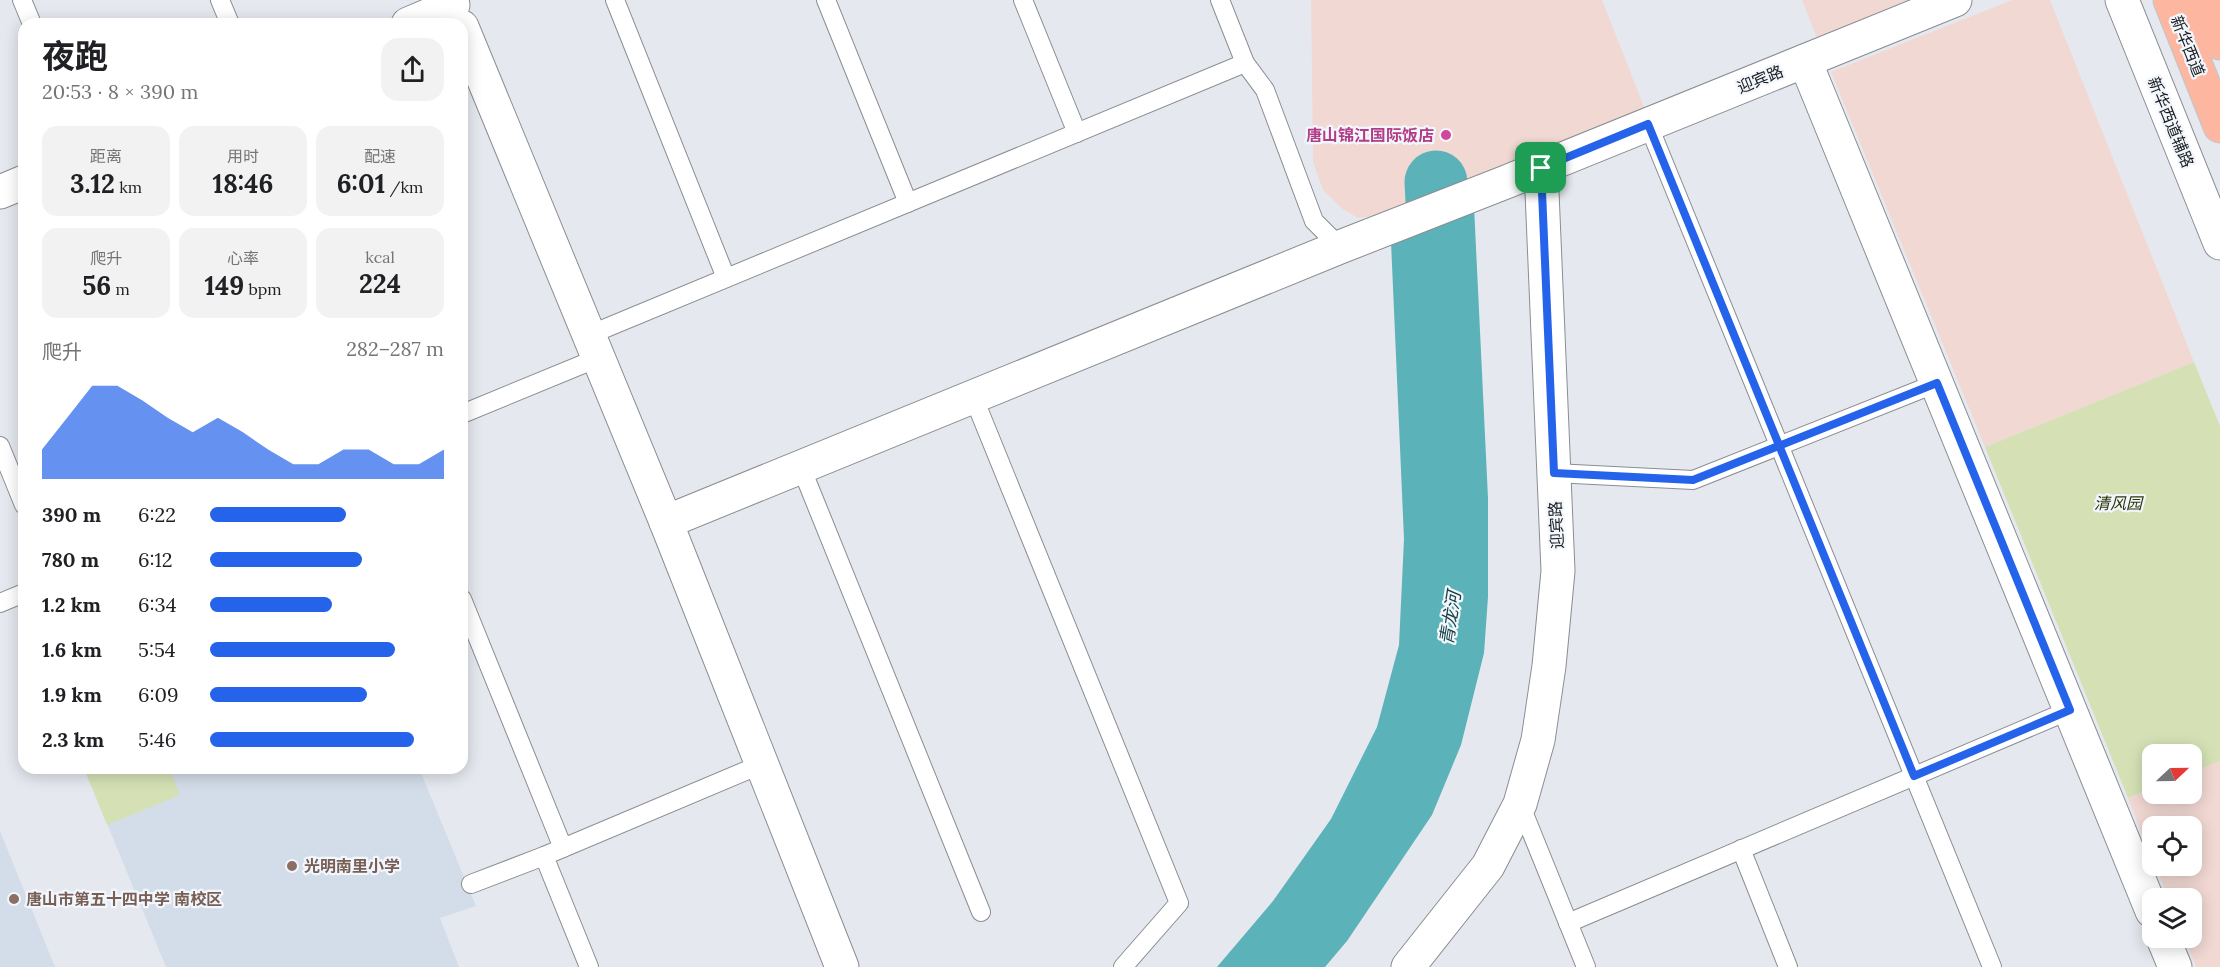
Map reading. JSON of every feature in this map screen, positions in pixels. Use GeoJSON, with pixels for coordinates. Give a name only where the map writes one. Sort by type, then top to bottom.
{"type":"FeatureCollection","features":[{"type":"Feature","properties":{"kind":"main road","name":"新华西道"},"geometry":{"type":"LineString","coordinates":[[2170,0],[2220,126]]}},
{"type":"Feature","properties":{"kind":"main road","name":"新华西道"},"geometry":{"type":"LineString","coordinates":[[2202,0],[2220,43]]}},
{"type":"Feature","properties":{"kind":"street","name":"迎宾路"},"geometry":{"type":"LineString","coordinates":[[1408,967],[1488,866],[1520,804],[1538,740],[1549,666],[1558,571],[1541,168],[1955,0]]}},
{"type":"Feature","properties":{"kind":"street","name":"新华西道辅路"},"geometry":{"type":"LineString","coordinates":[[2122,0],[2220,243]]}},
{"type":"Feature","properties":{"kind":"street"},"geometry":{"type":"LineString","coordinates":[[437,18],[457,14]]}},
{"type":"Feature","properties":{"kind":"street"},"geometry":{"type":"LineString","coordinates":[[468,41],[666,522],[842,967]]}},
{"type":"Feature","properties":{"kind":"street"},"geometry":{"type":"LineString","coordinates":[[1805,61],[2143,888]]}},
{"type":"Feature","properties":{"kind":"street"},"geometry":{"type":"LineString","coordinates":[[666,522],[1541,168]]}},
{"type":"Feature","properties":{"kind":"street"},"geometry":{"type":"LineString","coordinates":[[0,192],[18,184]]}},
{"type":"Feature","properties":{"kind":"street"},"geometry":{"type":"LineString","coordinates":[[2167,948],[2175,967]]}},
{"type":"Feature","properties":{"kind":"lane"},"geometry":{"type":"LineString","coordinates":[[22,0],[30,18]]}},
{"type":"Feature","properties":{"kind":"lane"},"geometry":{"type":"LineString","coordinates":[[220,0],[228,18]]}},
{"type":"Feature","properties":{"kind":"lane"},"geometry":{"type":"LineString","coordinates":[[615,0],[726,278]]}},
{"type":"Feature","properties":{"kind":"lane"},"geometry":{"type":"LineString","coordinates":[[826,0],[908,203]]}},
{"type":"Feature","properties":{"kind":"lane"},"geometry":{"type":"LineString","coordinates":[[1023,0],[1077,133]]}},
{"type":"Feature","properties":{"kind":"lane"},"geometry":{"type":"LineString","coordinates":[[1220,0],[1245,63],[1264,90],[1314,221],[1351,243]]}},
{"type":"Feature","properties":{"kind":"lane"},"geometry":{"type":"LineString","coordinates":[[468,411],[726,278],[1245,63]]}},
{"type":"Feature","properties":{"kind":"lane"},"geometry":{"type":"LineString","coordinates":[[1648,124],[1992,967]]}},
{"type":"Feature","properties":{"kind":"lane"},"geometry":{"type":"LineString","coordinates":[[1554,473],[1693,480],[1937,383]]}},
{"type":"Feature","properties":{"kind":"lane"},"geometry":{"type":"LineString","coordinates":[[973,396],[1179,903],[1123,967]]}},
{"type":"Feature","properties":{"kind":"lane"},"geometry":{"type":"LineString","coordinates":[[0,446],[18,490]]}},
{"type":"Feature","properties":{"kind":"lane"},"geometry":{"type":"LineString","coordinates":[[801,467],[981,912]]}},
{"type":"Feature","properties":{"kind":"lane"},"geometry":{"type":"LineString","coordinates":[[0,603],[18,596]]}},
{"type":"Feature","properties":{"kind":"lane"},"geometry":{"type":"LineString","coordinates":[[468,614],[562,848]]}},
{"type":"Feature","properties":{"kind":"lane"},"geometry":{"type":"LineString","coordinates":[[1568,923],[2070,710]]}},
{"type":"Feature","properties":{"kind":"lane"},"geometry":{"type":"LineString","coordinates":[[471,884],[544,856],[762,764]]}},
{"type":"Feature","properties":{"kind":"lane"},"geometry":{"type":"LineString","coordinates":[[1520,804],[1586,967]]}},
{"type":"Feature","properties":{"kind":"lane"},"geometry":{"type":"LineString","coordinates":[[1741,849],[1788,967]]}},
{"type":"Feature","properties":{"kind":"lane"},"geometry":{"type":"LineString","coordinates":[[544,856],[589,967]]}},
{"type":"Feature","properties":{"kind":"shaded area","name":"唐山锦江国际饭店"},"geometry":{"type":"Polygon","coordinates":[[[1311,0],[1602,0],[1645,109],[1387,214],[1358,218],[1341,208],[1323,190],[1313,162],[1311,0]]]}},
{"type":"Feature","properties":{"kind":"shaded area"},"geometry":{"type":"Polygon","coordinates":[[[1802,0],[1911,0],[1817,38],[1802,0]]]}},
{"type":"Feature","properties":{"kind":"shaded area"},"geometry":{"type":"Polygon","coordinates":[[[2012,0],[2050,0],[2194,362],[1985,447],[1831,72],[2012,0]]]}},
{"type":"Feature","properties":{"kind":"shaded area"},"geometry":{"type":"Polygon","coordinates":[[[2220,761],[2220,967],[2196,967],[2189,948],[2202,948],[2202,888],[2165,888],[2159,876],[2202,876],[2202,816],[2142,816],[2142,834],[2128,798],[2142,792],[2142,804],[2202,804],[2202,768],[2220,761]]]}},
{"type":"Feature","properties":{"kind":"shaded area","name":"光明南里小学"},"geometry":{"type":"Polygon","coordinates":[[[86,774],[421,774],[476,906],[440,918],[459,967],[166,967],[86,774]]]}},
{"type":"Feature","properties":{"kind":"shaded area","name":"唐山市第五十四中学 南校区"},"geometry":{"type":"Polygon","coordinates":[[[0,831],[55,967],[0,967],[0,831]]]}},
{"type":"Feature","properties":{"kind":"green space","name":"清风园"},"geometry":{"type":"Polygon","coordinates":[[[2194,362],[2220,426],[2220,761],[2202,768],[2202,744],[2142,744],[2142,792],[2128,798],[1985,447],[2194,362]]]}},
{"type":"Feature","properties":{"kind":"green space"},"geometry":{"type":"Polygon","coordinates":[[[86,774],[171,774],[180,795],[107,825],[86,774]]]}},
{"type":"Feature","properties":{"kind":"water"},"geometry":{"type":"Polygon","coordinates":[[[1474,206],[1488,498],[1488,597],[1484,653],[1461,745],[1432,815],[1347,941],[1325,967],[1217,967],[1273,901],[1331,819],[1377,727],[1399,645],[1404,539],[1391,242],[1474,206]]]}},
{"type":"Feature","properties":{"kind":"waterway","name":"青龙河"},"geometry":{"type":"LineString","coordinates":[[1436,182],[1441,279]]}},
{"type":"Feature","properties":{"kind":"place","name":"唐山锦江国际饭店"},"geometry":{"type":"Point","coordinates":[1446,135]}},
{"type":"Feature","properties":{"kind":"place","name":"光明南里小学"},"geometry":{"type":"Point","coordinates":[292,866]}},
{"type":"Feature","properties":{"kind":"place","name":"唐山市第五十四中学 南校区"},"geometry":{"type":"Point","coordinates":[14,899]}},
{"type":"Feature","properties":{"kind":"route"},"geometry":{"type":"LineString","coordinates":[[1541,168],[1554,473],[1693,480],[1779,447],[1937,383],[2070,710],[1914,776],[1779,447],[1648,124],[1541,168]]}}]}
